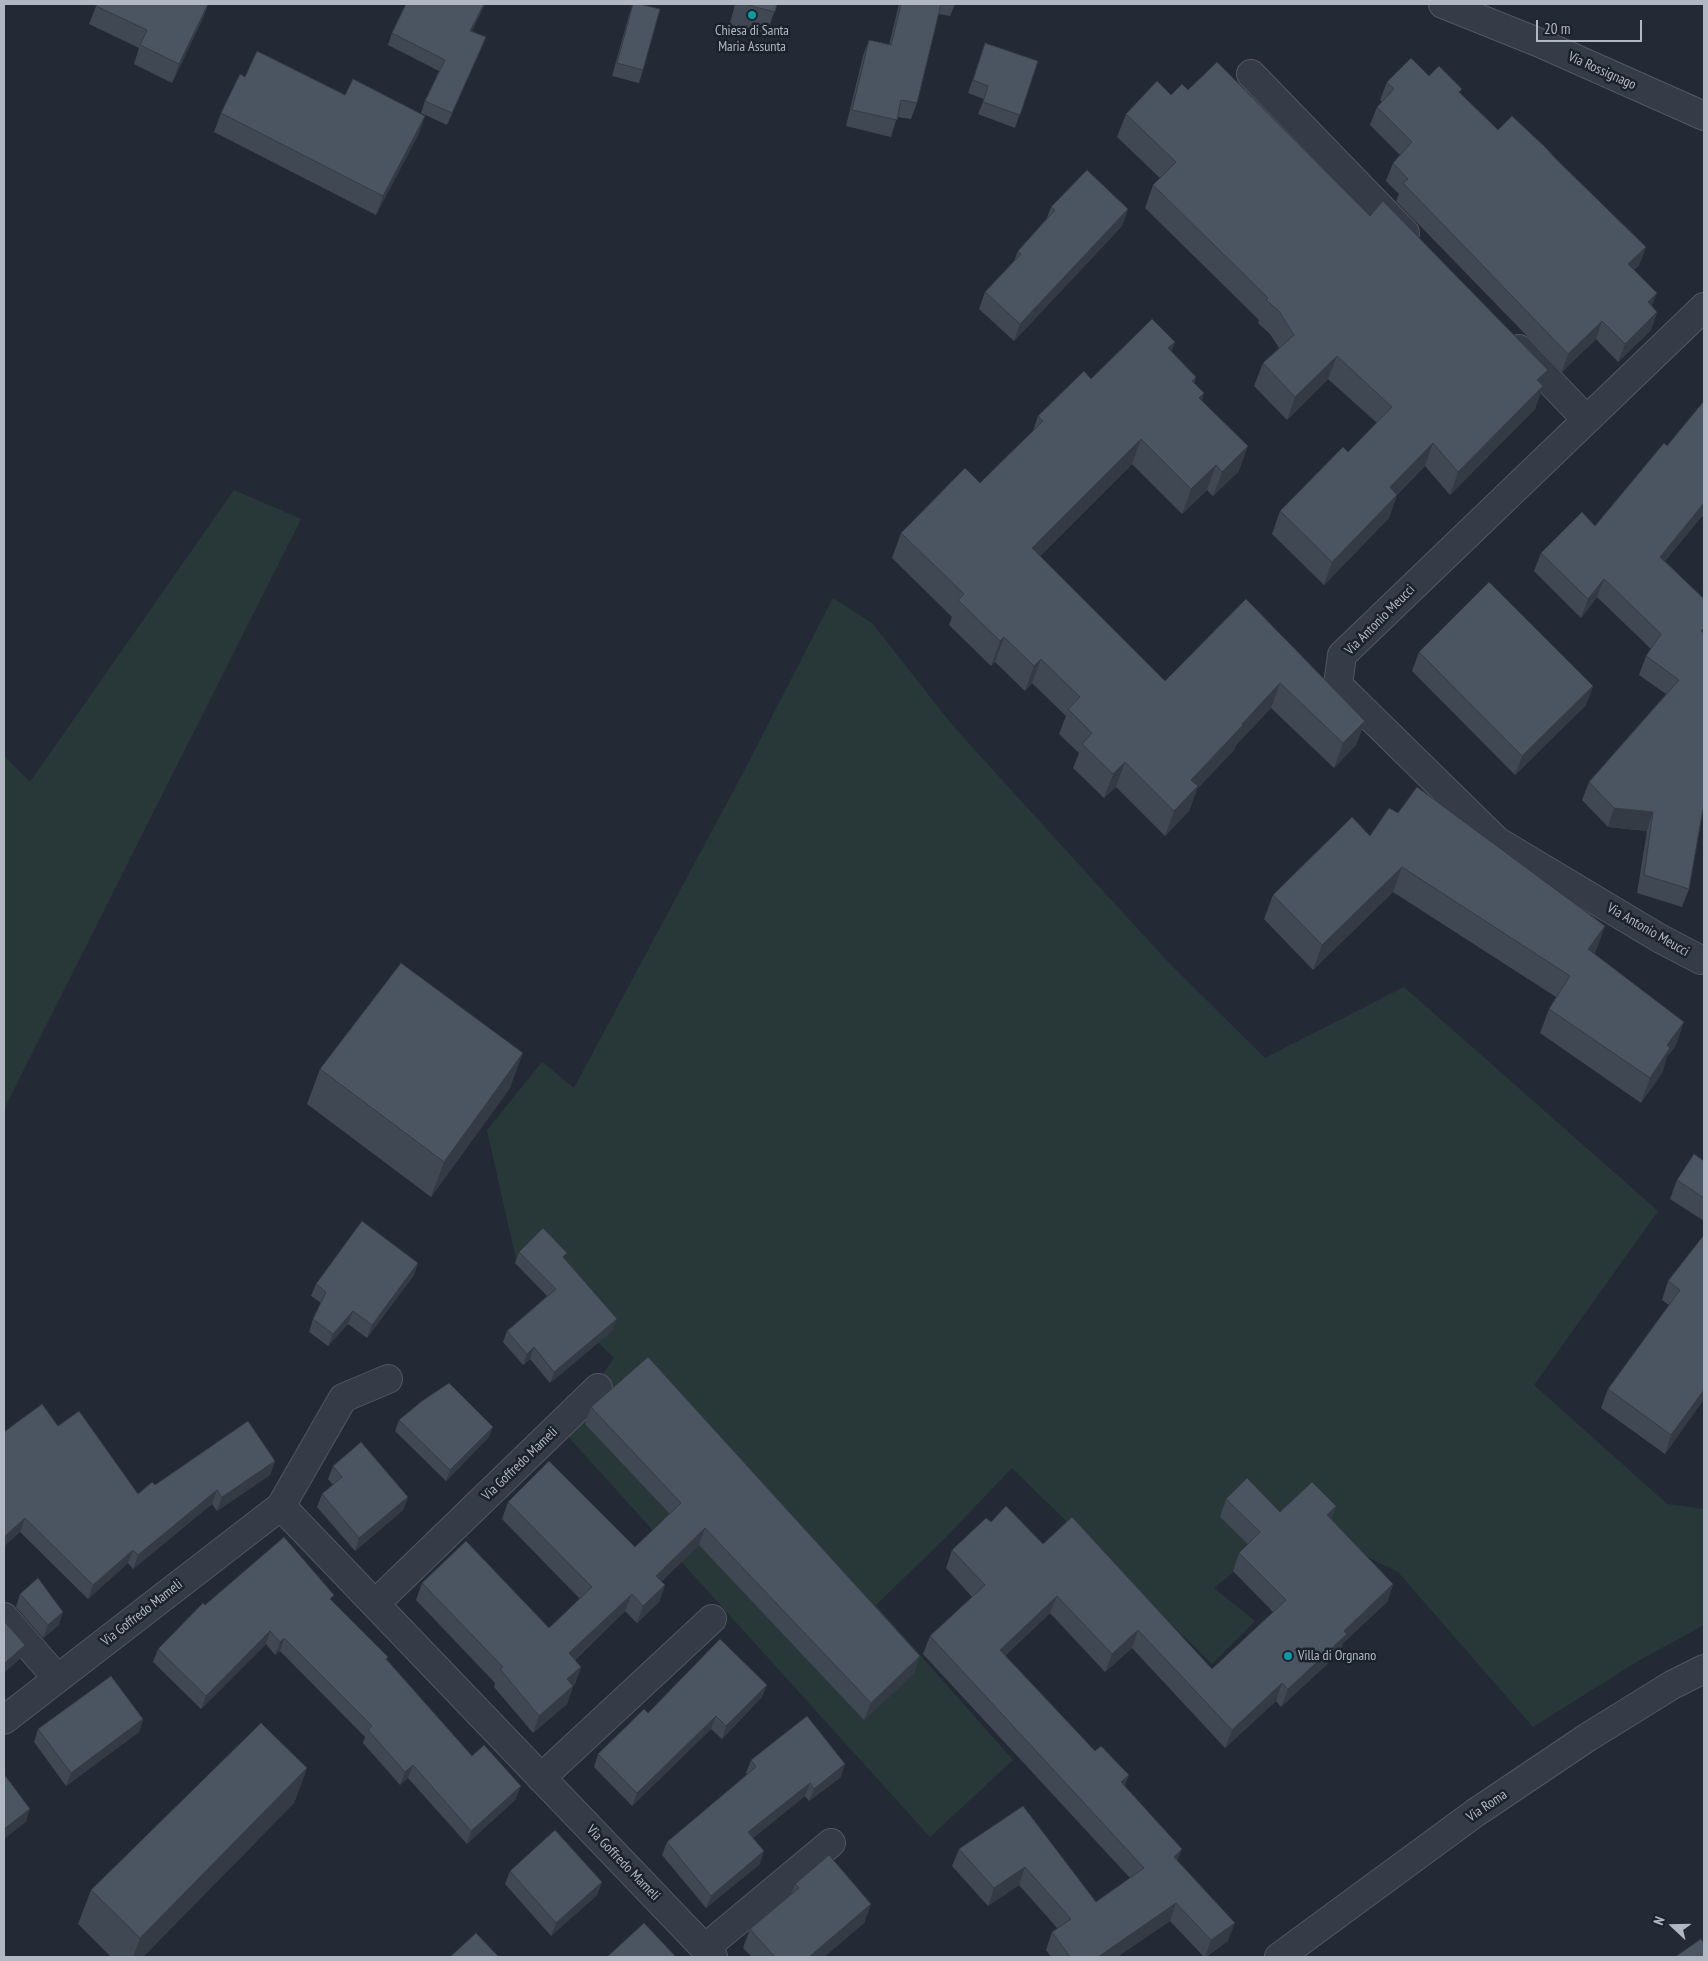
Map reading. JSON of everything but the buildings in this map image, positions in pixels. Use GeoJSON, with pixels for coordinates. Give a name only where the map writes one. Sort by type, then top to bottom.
{"type":"FeatureCollection","features":[{"type":"Feature","properties":{"kind":"street","name":"Via Rossignago"},"geometry":{"type":"LineString","coordinates":[[1443,4],[1704,116]]}},
{"type":"Feature","properties":{"kind":"street"},"geometry":{"type":"LineString","coordinates":[[1251,74],[1422,250]]}},
{"type":"Feature","properties":{"kind":"street","name":"Via Antonio Meucci"},"geometry":{"type":"LineString","coordinates":[[1703,960],[1659,938],[1497,842],[1338,685],[1342,655],[1704,307]]}},
{"type":"Feature","properties":{"kind":"street"},"geometry":{"type":"LineString","coordinates":[[1504,334],[1586,419]]}},
{"type":"Feature","properties":{"kind":"street","name":"Via Goffredo Mameli"},"geometry":{"type":"LineString","coordinates":[[4,1720],[282,1506],[343,1398],[388,1379]]}},
{"type":"Feature","properties":{"kind":"street","name":"Via Goffredo Mameli"},"geometry":{"type":"LineString","coordinates":[[376,1603],[598,1388]]}},
{"type":"Feature","properties":{"kind":"street","name":"Via Goffredo Mameli"},"geometry":{"type":"LineString","coordinates":[[282,1506],[709,1953],[831,1843]]}},
{"type":"Feature","properties":{"kind":"street"},"geometry":{"type":"LineString","coordinates":[[4,1617],[57,1678]]}},
{"type":"Feature","properties":{"kind":"street"},"geometry":{"type":"LineString","coordinates":[[541,1778],[712,1619]]}},
{"type":"Feature","properties":{"kind":"street","name":"Via Roma"},"geometry":{"type":"LineString","coordinates":[[1279,1957],[1475,1813],[1588,1737],[1672,1685],[1704,1669]]}},
{"type":"Feature","properties":{"kind":"shaded area"},"geometry":{"type":"Polygon","coordinates":[[[234,490],[301,519],[4,1109],[4,756],[30,782],[234,490]]]}},
{"type":"Feature","properties":{"kind":"shaded area"},"geometry":{"type":"Polygon","coordinates":[[[833,598],[872,623],[953,726],[1168,962],[1265,1058],[1404,987],[1658,1211],[1534,1385],[1667,1504],[1704,1509],[1704,1625],[1638,1661],[1533,1727],[1398,1572],[1295,1522],[1214,1588],[1255,1621],[1212,1664],[1012,1468],[945,1538],[876,1605],[1013,1760],[930,1837],[564,1432],[614,1358],[517,1264],[487,1130],[542,1062],[574,1088],[743,773],[833,598]]]}},
{"type":"Feature","properties":{"kind":"place","name":"Chiesa di Santa Maria Assunta"},"geometry":{"type":"Point","coordinates":[752,15]}},
{"type":"Feature","properties":{"kind":"place","name":"Villa di Orgnano"},"geometry":{"type":"Point","coordinates":[1288,1656]}}]}
